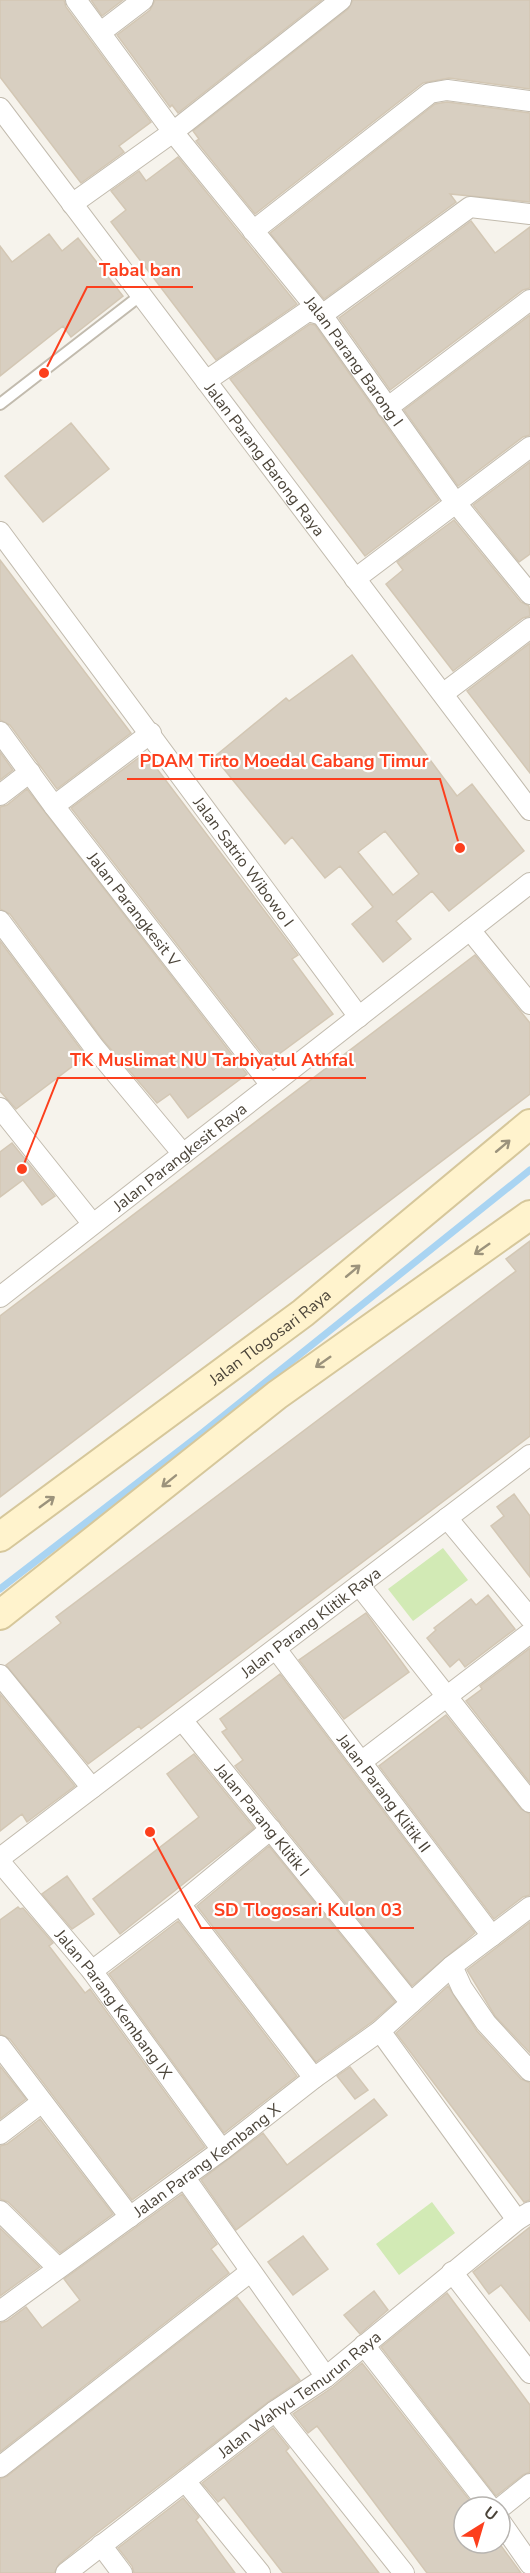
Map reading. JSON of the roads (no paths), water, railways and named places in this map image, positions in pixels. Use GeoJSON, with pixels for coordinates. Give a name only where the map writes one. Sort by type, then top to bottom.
{"type":"FeatureCollection","features":[{"type":"Feature","properties":{"kind":"street","name":"Jalan Parang Barong I"},"geometry":{"type":"LineString","coordinates":[[76,0],[173,132],[322,315],[455,502],[524,573],[530,594]]}},
{"type":"Feature","properties":{"kind":"street"},"geometry":{"type":"LineString","coordinates":[[101,32],[143,0]]}},
{"type":"Feature","properties":{"kind":"street"},"geometry":{"type":"LineString","coordinates":[[72,204],[173,132],[341,0]]}},
{"type":"Feature","properties":{"kind":"street"},"geometry":{"type":"LineString","coordinates":[[253,231],[430,93],[447,90],[530,101]]}},
{"type":"Feature","properties":{"kind":"street","name":"Jalan Parang Barong Raya"},"geometry":{"type":"LineString","coordinates":[[0,108],[355,579],[444,693],[530,810]]}},
{"type":"Feature","properties":{"kind":"street"},"geometry":{"type":"LineString","coordinates":[[206,381],[308,311],[322,315],[470,207],[530,214]]}},
{"type":"Feature","properties":{"kind":"street"},"geometry":{"type":"LineString","coordinates":[[387,408],[530,300]]}},
{"type":"Feature","properties":{"kind":"street"},"geometry":{"type":"LineString","coordinates":[[355,579],[530,447]]}},
{"type":"Feature","properties":{"kind":"street","name":"Jalan Satrio Wibowo I"},"geometry":{"type":"LineString","coordinates":[[0,532],[359,1017]]}},
{"type":"Feature","properties":{"kind":"street"},"geometry":{"type":"LineString","coordinates":[[444,693],[530,628]]}},
{"type":"Feature","properties":{"kind":"street","name":"Jalan Parangkesit V"},"geometry":{"type":"LineString","coordinates":[[0,732],[54,806],[271,1085]]}},
{"type":"Feature","properties":{"kind":"street"},"geometry":{"type":"LineString","coordinates":[[54,806],[151,733]]}},
{"type":"Feature","properties":{"kind":"street"},"geometry":{"type":"LineString","coordinates":[[0,795],[30,772]]}},
{"type":"Feature","properties":{"kind":"street"},"geometry":{"type":"LineString","coordinates":[[359,1017],[530,883]]}},
{"type":"Feature","properties":{"kind":"street"},"geometry":{"type":"LineString","coordinates":[[0,921],[94,1047],[183,1154]]}},
{"type":"Feature","properties":{"kind":"street"},"geometry":{"type":"LineString","coordinates":[[470,930],[530,1004]]}},
{"type":"Feature","properties":{"kind":"street","name":"Jalan Parangkesit Raya"},"geometry":{"type":"LineString","coordinates":[[0,1296],[359,1017]]}},
{"type":"Feature","properties":{"kind":"street"},"geometry":{"type":"LineString","coordinates":[[0,1108],[92,1223]]}},
{"type":"Feature","properties":{"kind":"street","name":"Jalan Tlogosari Raya"},"geometry":{"type":"LineString","coordinates":[[0,1537],[303,1313],[530,1124]]}},
{"type":"Feature","properties":{"kind":"street"},"geometry":{"type":"LineString","coordinates":[[0,1615],[277,1395],[530,1215]]}},
{"type":"Feature","properties":{"kind":"street","name":"Jalan Parang Klitik Raya"},"geometry":{"type":"LineString","coordinates":[[0,1860],[530,1455]]}},
{"type":"Feature","properties":{"kind":"street"},"geometry":{"type":"LineString","coordinates":[[447,1518],[530,1618]]}},
{"type":"Feature","properties":{"kind":"street"},"geometry":{"type":"LineString","coordinates":[[359,1585],[530,1802]]}},
{"type":"Feature","properties":{"kind":"street"},"geometry":{"type":"LineString","coordinates":[[361,1762],[530,1633]]}},
{"type":"Feature","properties":{"kind":"street","name":"Jalan Parang Klitik II"},"geometry":{"type":"LineString","coordinates":[[276,1648],[492,1936]]}},
{"type":"Feature","properties":{"kind":"street"},"geometry":{"type":"LineString","coordinates":[[0,1675],[92,1788]]}},
{"type":"Feature","properties":{"kind":"street","name":"Jalan Parang Klitik I"},"geometry":{"type":"LineString","coordinates":[[182,1720],[411,2002]]}},
{"type":"Feature","properties":{"kind":"street"},"geometry":{"type":"LineString","coordinates":[[92,1971],[180,1904],[271,1829]]}},
{"type":"Feature","properties":{"kind":"street","name":"Jalan Parang Kembang IX"},"geometry":{"type":"LineString","coordinates":[[0,1860],[92,1971],[222,2150]]}},
{"type":"Feature","properties":{"kind":"street"},"geometry":{"type":"LineString","coordinates":[[180,1904],[314,2078]]}},
{"type":"Feature","properties":{"kind":"street","name":"Jalan Parang Kembang X"},"geometry":{"type":"LineString","coordinates":[[0,2312],[380,2031],[452,1965],[530,1907]]}},
{"type":"Feature","properties":{"kind":"street"},"geometry":{"type":"LineString","coordinates":[[452,1965],[462,1988],[486,2023],[529,2067]]}},
{"type":"Feature","properties":{"kind":"street"},"geometry":{"type":"LineString","coordinates":[[380,2031],[523,2216]]}},
{"type":"Feature","properties":{"kind":"street"},"geometry":{"type":"LineString","coordinates":[[0,2046],[130,2217]]}},
{"type":"Feature","properties":{"kind":"street"},"geometry":{"type":"LineString","coordinates":[[0,2134],[42,2102]]}},
{"type":"Feature","properties":{"kind":"street"},"geometry":{"type":"LineString","coordinates":[[184,2178],[326,2377]]}},
{"type":"Feature","properties":{"kind":"street"},"geometry":{"type":"LineString","coordinates":[[0,2211],[58,2268]]}},
{"type":"Feature","properties":{"kind":"street","name":"Jalan Wahyu Temurun Raya"},"geometry":{"type":"LineString","coordinates":[[66,2573],[275,2411],[326,2377],[523,2216]]}},
{"type":"Feature","properties":{"kind":"street"},"geometry":{"type":"LineString","coordinates":[[0,2467],[250,2272]]}},
{"type":"Feature","properties":{"kind":"street"},"geometry":{"type":"LineString","coordinates":[[452,2272],[530,2373]]}},
{"type":"Feature","properties":{"kind":"street"},"geometry":{"type":"LineString","coordinates":[[364,2345],[481,2495]]}},
{"type":"Feature","properties":{"kind":"street"},"geometry":{"type":"LineString","coordinates":[[275,2411],[404,2573]]}},
{"type":"Feature","properties":{"kind":"street"},"geometry":{"type":"LineString","coordinates":[[185,2481],[260,2573]]}},
{"type":"Feature","properties":{"kind":"street"},"geometry":{"type":"LineString","coordinates":[[512,2498],[530,2484]]}},
{"type":"Feature","properties":{"kind":"street"},"geometry":{"type":"LineString","coordinates":[[512,2538],[530,2564]]}},
{"type":"Feature","properties":{"kind":"street"},"geometry":{"type":"LineString","coordinates":[[101,2545],[122,2573]]}},
{"type":"Feature","properties":{"kind":"lane"},"geometry":{"type":"LineString","coordinates":[[0,404],[141,295]]}},
{"type":"Feature","properties":{"kind":"waterway"},"geometry":{"type":"LineString","coordinates":[[0,1589],[202,1433],[530,1170]]}},
{"type":"Feature","properties":{"kind":"place","name":"Tabal ban"},"geometry":{"type":"Point","coordinates":[44,373]}},
{"type":"Feature","properties":{"kind":"place","name":"PDAM Tirto Moedal Cabang Timur"},"geometry":{"type":"Point","coordinates":[460,848]}},
{"type":"Feature","properties":{"kind":"place","name":"TK Muslimat NU Tarbiyatul Athfal"},"geometry":{"type":"Point","coordinates":[22,1169]}},
{"type":"Feature","properties":{"kind":"place","name":"SD Tlogosari Kulon 03"},"geometry":{"type":"Point","coordinates":[150,1832]}}]}
